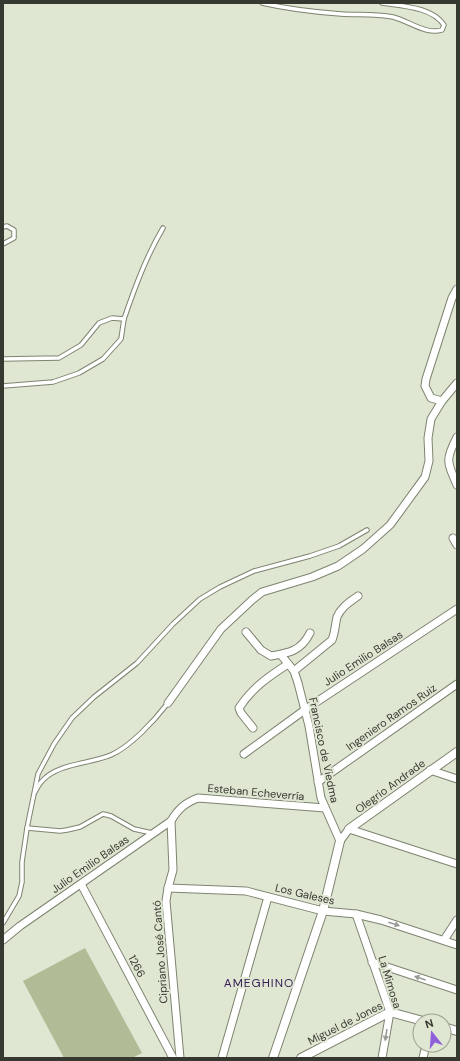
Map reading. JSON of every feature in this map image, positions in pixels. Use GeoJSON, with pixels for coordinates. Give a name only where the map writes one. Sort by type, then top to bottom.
{"type":"FeatureCollection","features":[{"type":"Feature","properties":{"kind":"street"},"geometry":{"type":"LineString","coordinates":[[442,401],[431,398],[425,386],[452,298],[457,289]]}},
{"type":"Feature","properties":{"kind":"street"},"geometry":{"type":"LineString","coordinates":[[168,703],[221,629],[252,600],[262,592],[312,577],[338,566],[363,549],[390,525],[425,477],[429,461],[428,438],[431,419],[442,401],[457,383]]}},
{"type":"Feature","properties":{"kind":"street"},"geometry":{"type":"LineString","coordinates":[[457,437],[449,453],[448,460],[457,485]]}},
{"type":"Feature","properties":{"kind":"street"},"geometry":{"type":"LineString","coordinates":[[453,538],[457,545]]}},
{"type":"Feature","properties":{"kind":"street"},"geometry":{"type":"LineString","coordinates":[[294,671],[332,640],[335,635],[337,618],[340,610],[358,596]]}},
{"type":"Feature","properties":{"kind":"street","name":"Julio Emilio Balsas"},"geometry":{"type":"LineString","coordinates":[[244,754],[306,709],[457,609]]}},
{"type":"Feature","properties":{"kind":"street"},"geometry":{"type":"LineString","coordinates":[[246,632],[266,655],[271,656],[298,649],[306,641],[310,633]]}},
{"type":"Feature","properties":{"kind":"street","name":"Francisco de Viedma"},"geometry":{"type":"LineString","coordinates":[[281,654],[294,671],[306,709],[318,782],[325,808],[340,841]]}},
{"type":"Feature","properties":{"kind":"street"},"geometry":{"type":"LineString","coordinates":[[253,728],[241,713],[239,708],[261,682],[288,664]]}},
{"type":"Feature","properties":{"kind":"street","name":"Ingeniero Ramos Ruiz"},"geometry":{"type":"LineString","coordinates":[[318,782],[457,684]]}},
{"type":"Feature","properties":{"kind":"street","name":"Olegrio Andrade"},"geometry":{"type":"LineString","coordinates":[[340,841],[349,829],[457,752]]}},
{"type":"Feature","properties":{"kind":"street"},"geometry":{"type":"LineString","coordinates":[[430,770],[457,779]]}},
{"type":"Feature","properties":{"kind":"street","name":"Esteban Echeverría"},"geometry":{"type":"LineString","coordinates":[[187,803],[198,798],[325,808]]}},
{"type":"Feature","properties":{"kind":"street","name":"Julio Emilio Balsas"},"geometry":{"type":"LineString","coordinates":[[3,940],[20,926],[171,821],[177,811],[187,803]]}},
{"type":"Feature","properties":{"kind":"street","name":"Cipriano José Cantó"},"geometry":{"type":"LineString","coordinates":[[171,821],[173,870],[166,901],[180,1058]]}},
{"type":"Feature","properties":{"kind":"street"},"geometry":{"type":"LineString","coordinates":[[349,829],[457,864]]}},
{"type":"Feature","properties":{"kind":"street"},"geometry":{"type":"LineString","coordinates":[[273,1058],[323,911],[340,841]]}},
{"type":"Feature","properties":{"kind":"street","name":"1266"},"geometry":{"type":"LineString","coordinates":[[81,884],[173,1058]]}},
{"type":"Feature","properties":{"kind":"street","name":"Los Galeses"},"geometry":{"type":"LineString","coordinates":[[168,888],[246,891],[323,911],[356,914],[381,920],[457,945]]}},
{"type":"Feature","properties":{"kind":"street"},"geometry":{"type":"LineString","coordinates":[[222,1058],[268,897]]}},
{"type":"Feature","properties":{"kind":"street","name":"La Mimosa"},"geometry":{"type":"LineString","coordinates":[[356,914],[390,1012],[382,1058]]}},
{"type":"Feature","properties":{"kind":"street"},"geometry":{"type":"LineString","coordinates":[[444,940],[457,920]]}},
{"type":"Feature","properties":{"kind":"street"},"geometry":{"type":"LineString","coordinates":[[372,962],[457,990]]}},
{"type":"Feature","properties":{"kind":"street","name":"Miguel de Jones"},"geometry":{"type":"LineString","coordinates":[[301,1058],[390,1012],[412,1018]]}},
{"type":"Feature","properties":{"kind":"lane"},"geometry":{"type":"LineString","coordinates":[[262,3],[285,8],[341,14],[384,16],[403,19],[436,32],[442,30],[444,25],[441,19],[435,15],[418,9],[382,3]]}},
{"type":"Feature","properties":{"kind":"lane"},"geometry":{"type":"LineString","coordinates":[[3,227],[7,226],[14,230],[14,238],[3,244]]}},
{"type":"Feature","properties":{"kind":"lane"},"geometry":{"type":"LineString","coordinates":[[3,386],[53,382],[79,373],[104,359],[121,339],[124,319],[142,270],[150,250],[163,228]]}},
{"type":"Feature","properties":{"kind":"lane"},"geometry":{"type":"LineString","coordinates":[[3,359],[59,358],[81,345],[98,323],[112,318],[124,319]]}},
{"type":"Feature","properties":{"kind":"lane"},"geometry":{"type":"LineString","coordinates":[[3,923],[19,896],[22,882],[22,862],[27,828],[38,774],[54,744],[72,718],[137,663],[173,624],[200,599],[254,570],[332,549],[367,530]]}},
{"type":"Feature","properties":{"kind":"lane"},"geometry":{"type":"LineString","coordinates":[[33,796],[41,782],[52,772],[111,755],[132,741],[157,717],[168,703]]}},
{"type":"Feature","properties":{"kind":"lane"},"geometry":{"type":"LineString","coordinates":[[27,828],[60,831],[68,830],[80,827],[102,814],[111,816],[134,828],[153,833]]}},
{"type":"Feature","properties":{"kind":"green space"},"geometry":{"type":"Polygon","coordinates":[[[85,948],[142,1053],[132,1058],[64,1058],[23,981],[85,948]]]}},
{"type":"Feature","properties":{"kind":"district","name":"AMEGHINO"},"geometry":{"type":"Point","coordinates":[259,983]}}]}
